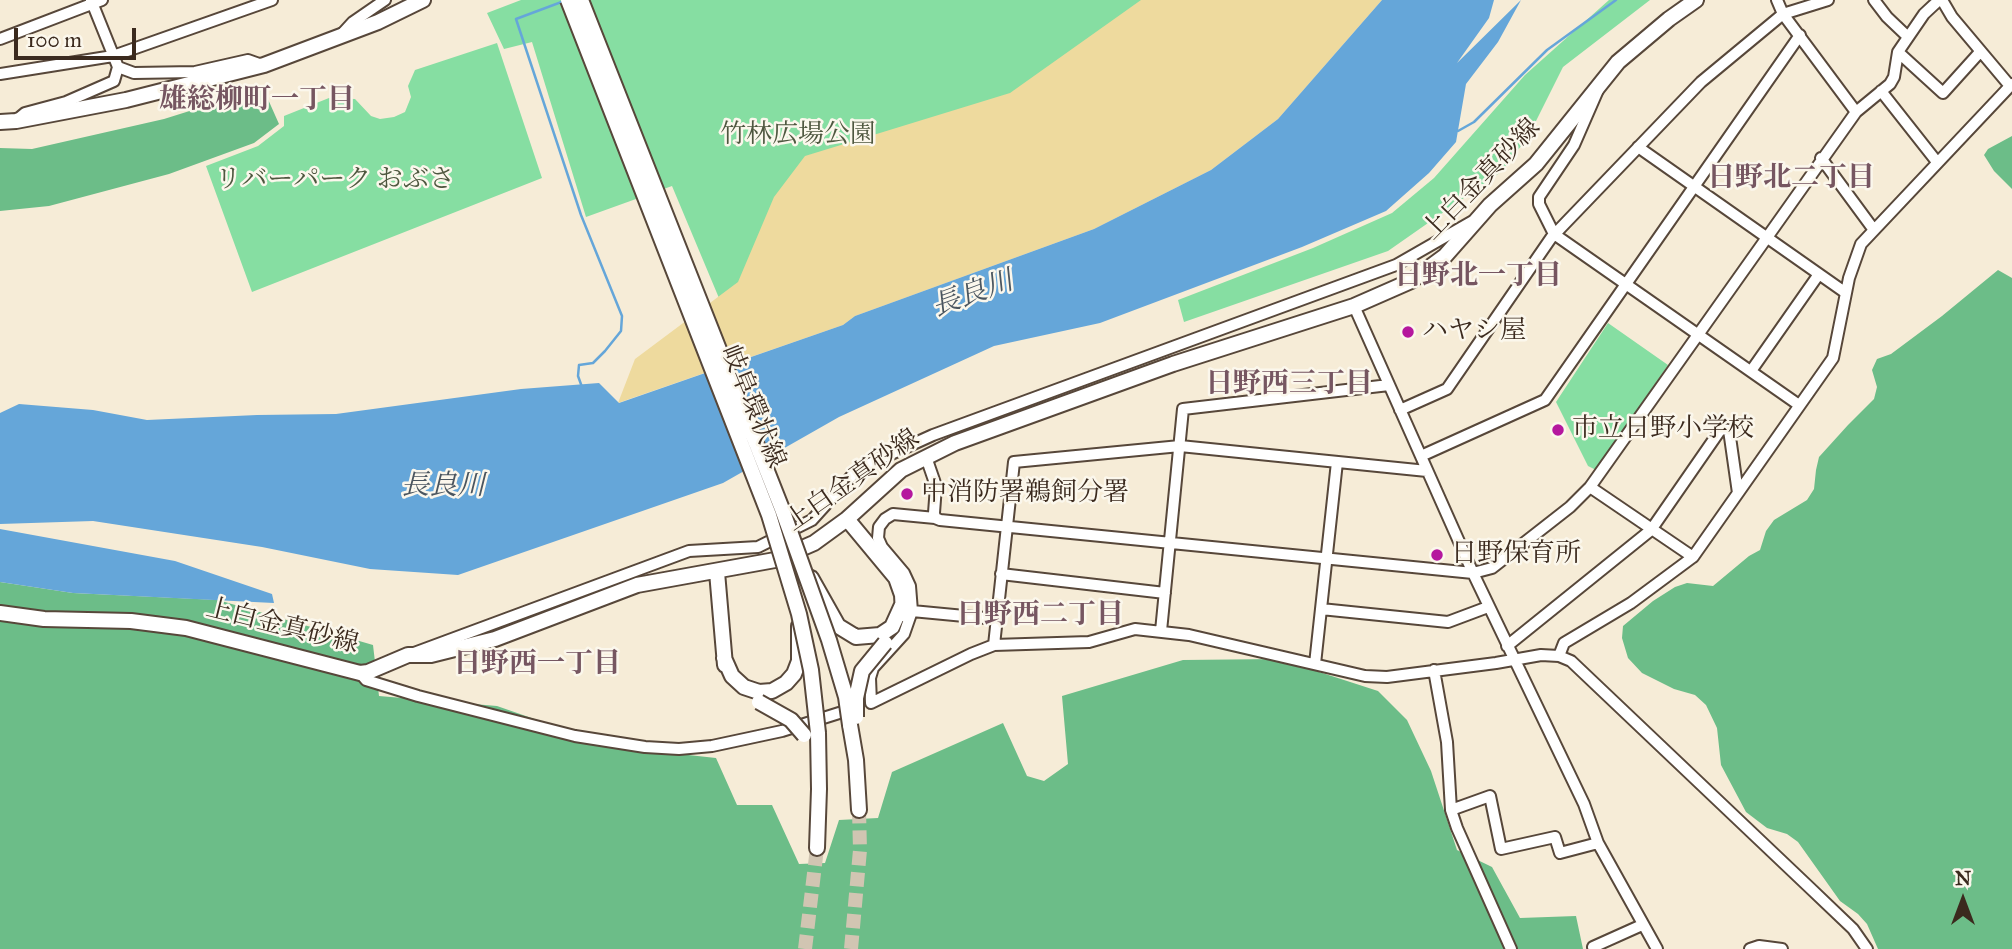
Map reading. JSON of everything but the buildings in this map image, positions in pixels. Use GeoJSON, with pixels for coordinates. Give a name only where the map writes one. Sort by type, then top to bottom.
{"type":"FeatureCollection","features":[{"type":"Feature","properties":{"kind":"main road"},"geometry":{"type":"LineString","coordinates":[[0,122],[150,95],[264,65],[378,22],[423,0]]}},
{"type":"Feature","properties":{"kind":"main road","name":"岐阜環状線"},"geometry":{"type":"LineString","coordinates":[[568,0],[769,516],[799,614],[811,670],[811,734],[818,841]]}},
{"type":"Feature","properties":{"kind":"main road","name":"岐阜環状線"},"geometry":{"type":"LineString","coordinates":[[581,0],[800,558],[854,724],[859,810]]}},
{"type":"Feature","properties":{"kind":"main road","name":"上白金真砂線"},"geometry":{"type":"LineString","coordinates":[[0,613],[44,619],[131,621],[186,628],[360,673],[408,655],[431,655],[495,639],[637,585],[775,560],[814,543],[847,519],[901,470],[955,443],[1172,364],[1354,306],[1410,281],[1445,256],[1482,215],[1536,164],[1618,62],[1696,0]]}},
{"type":"Feature","properties":{"kind":"main road"},"geometry":{"type":"LineString","coordinates":[[847,519],[896,578],[907,608],[903,617],[882,639],[862,671],[854,724]]}},
{"type":"Feature","properties":{"kind":"main road"},"geometry":{"type":"LineString","coordinates":[[800,558],[838,626],[856,637],[882,639]]}},
{"type":"Feature","properties":{"kind":"main road"},"geometry":{"type":"LineString","coordinates":[[717,572],[726,679],[734,688],[759,697],[811,734]]}},
{"type":"Feature","properties":{"kind":"main road"},"geometry":{"type":"LineString","coordinates":[[759,697],[786,683],[794,674],[799,661],[799,614]]}},
{"type":"Feature","properties":{"kind":"street"},"geometry":{"type":"LineString","coordinates":[[0,74],[116,62],[272,0]]}},
{"type":"Feature","properties":{"kind":"street"},"geometry":{"type":"LineString","coordinates":[[337,38],[353,22],[385,0]]}},
{"type":"Feature","properties":{"kind":"street"},"geometry":{"type":"LineString","coordinates":[[1777,0],[1783,13],[1856,112]]}},
{"type":"Feature","properties":{"kind":"street"},"geometry":{"type":"LineString","coordinates":[[1400,410],[1447,389],[1554,234],[1701,82],[1783,13],[1828,0]]}},
{"type":"Feature","properties":{"kind":"street"},"geometry":{"type":"LineString","coordinates":[[1874,0],[1908,37]]}},
{"type":"Feature","properties":{"kind":"street"},"geometry":{"type":"LineString","coordinates":[[871,703],[870,678],[873,668],[904,634],[911,586],[878,538],[879,527],[893,514],[1473,573],[1492,568],[1570,507],[1590,487],[1821,158],[1856,112],[1881,92],[1894,77],[1898,52],[1924,14],[1940,0],[1980,52],[2011,85],[1861,244],[1853,262],[1833,358],[1693,557],[1630,603],[1564,643],[1559,656]]}},
{"type":"Feature","properties":{"kind":"street"},"geometry":{"type":"LineString","coordinates":[[0,39],[95,1],[116,62],[114,80],[66,102],[25,113],[16,121]]}},
{"type":"Feature","properties":{"kind":"street"},"geometry":{"type":"LineString","coordinates":[[1421,456],[1545,400],[1800,35]]}},
{"type":"Feature","properties":{"kind":"street"},"geometry":{"type":"LineString","coordinates":[[1898,52],[1943,93],[1980,52]]}},
{"type":"Feature","properties":{"kind":"street"},"geometry":{"type":"LineString","coordinates":[[116,62],[134,73],[195,72],[248,60],[264,65]]}},
{"type":"Feature","properties":{"kind":"street"},"geometry":{"type":"LineString","coordinates":[[1600,82],[1597,96],[1574,145],[1539,197],[1539,204],[1554,234],[1800,405]]}},
{"type":"Feature","properties":{"kind":"street"},"geometry":{"type":"LineString","coordinates":[[1881,92],[1937,162]]}},
{"type":"Feature","properties":{"kind":"street"},"geometry":{"type":"LineString","coordinates":[[1638,148],[1846,293]]}},
{"type":"Feature","properties":{"kind":"street"},"geometry":{"type":"LineString","coordinates":[[1821,158],[1874,230]]}},
{"type":"Feature","properties":{"kind":"street"},"geometry":{"type":"LineString","coordinates":[[408,655],[689,551],[758,547],[812,520],[858,469],[933,435],[1396,265],[1482,215]]}},
{"type":"Feature","properties":{"kind":"street"},"geometry":{"type":"LineString","coordinates":[[1751,371],[1819,274]]}},
{"type":"Feature","properties":{"kind":"street"},"geometry":{"type":"LineString","coordinates":[[1354,306],[1488,607],[1584,804],[1598,843],[1657,949]]}},
{"type":"Feature","properties":{"kind":"street"},"geometry":{"type":"LineString","coordinates":[[1161,631],[1183,409],[1389,385]]}},
{"type":"Feature","properties":{"kind":"street"},"geometry":{"type":"LineString","coordinates":[[1507,646],[1651,530],[1721,429],[1729,430],[1738,493]]}},
{"type":"Feature","properties":{"kind":"street"},"geometry":{"type":"LineString","coordinates":[[994,645],[1013,462],[1180,446],[1427,471]]}},
{"type":"Feature","properties":{"kind":"street"},"geometry":{"type":"LineString","coordinates":[[926,457],[936,486],[935,518]]}},
{"type":"Feature","properties":{"kind":"street"},"geometry":{"type":"LineString","coordinates":[[1315,664],[1337,462]]}},
{"type":"Feature","properties":{"kind":"street"},"geometry":{"type":"LineString","coordinates":[[1590,487],[1693,557]]}},
{"type":"Feature","properties":{"kind":"street"},"geometry":{"type":"LineString","coordinates":[[1001,574],[1165,593]]}},
{"type":"Feature","properties":{"kind":"street"},"geometry":{"type":"LineString","coordinates":[[1321,609],[1448,622],[1488,607]]}},
{"type":"Feature","properties":{"kind":"street"},"geometry":{"type":"LineString","coordinates":[[907,608],[996,619]]}},
{"type":"Feature","properties":{"kind":"street"},"geometry":{"type":"LineString","coordinates":[[360,673],[366,680],[444,703],[575,736],[645,747],[679,749],[712,746],[782,731],[871,703],[994,645],[1089,642],[1135,629],[1189,635],[1365,676],[1387,677],[1541,655],[1559,656],[1571,661],[1809,887],[1853,929],[1867,949]]}},
{"type":"Feature","properties":{"kind":"street"},"geometry":{"type":"LineString","coordinates":[[1434,670],[1447,742],[1448,797],[1451,810],[1511,949]]}},
{"type":"Feature","properties":{"kind":"street"},"geometry":{"type":"LineString","coordinates":[[1451,810],[1490,796],[1501,849],[1555,838],[1560,853],[1598,843]]}},
{"type":"Feature","properties":{"kind":"street"},"geometry":{"type":"LineString","coordinates":[[1593,947],[1642,925]]}},
{"type":"Feature","properties":{"kind":"street"},"geometry":{"type":"LineString","coordinates":[[1751,949],[1759,946],[1782,949]]}},
{"type":"Feature","properties":{"kind":"green space","name":"竹林広場公園"},"geometry":{"type":"Polygon","coordinates":[[[521,0],[1170,0],[737,341],[672,186],[586,217],[532,42],[504,49],[487,13],[521,0]]]}},
{"type":"Feature","properties":{"kind":"green space"},"geometry":{"type":"Polygon","coordinates":[[[1609,0],[1650,0],[1563,67],[1528,137],[1501,172],[1388,251],[1184,322],[1178,300],[1313,248],[1392,213],[1434,178],[1525,75],[1609,0]]]}},
{"type":"Feature","properties":{"kind":"green space","name":"リバーパーク おぶさ"},"geometry":{"type":"Polygon","coordinates":[[[497,43],[542,178],[252,292],[206,166],[258,146],[284,126],[284,116],[329,98],[355,99],[371,116],[380,119],[394,117],[405,112],[411,97],[408,86],[415,70],[497,43]]]}},
{"type":"Feature","properties":{"kind":"green space"},"geometry":{"type":"Polygon","coordinates":[[[263,88],[279,124],[254,143],[169,174],[49,206],[0,211],[0,148],[32,149],[164,119],[263,88]]]}},
{"type":"Feature","properties":{"kind":"green space"},"geometry":{"type":"Polygon","coordinates":[[[2012,136],[2012,189],[1994,171],[1984,155],[1988,149],[2012,136]]]}},
{"type":"Feature","properties":{"kind":"green space"},"geometry":{"type":"Polygon","coordinates":[[[1998,270],[2012,278],[2012,949],[1878,949],[1867,924],[1840,901],[1798,842],[1787,834],[1767,828],[1746,812],[1721,765],[1717,728],[1706,705],[1695,695],[1674,689],[1642,673],[1628,658],[1622,638],[1623,626],[1675,587],[1687,583],[1713,586],[1760,550],[1766,531],[1774,520],[1807,500],[1814,489],[1819,457],[1874,399],[1877,387],[1872,370],[1877,359],[1891,354],[1998,270]]]}},
{"type":"Feature","properties":{"kind":"green space"},"geometry":{"type":"Polygon","coordinates":[[[1608,323],[1668,365],[1596,470],[1588,466],[1556,402],[1608,323]]]}},
{"type":"Feature","properties":{"kind":"green space"},"geometry":{"type":"Polygon","coordinates":[[[0,582],[73,593],[218,600],[373,645],[379,696],[497,706],[615,747],[716,758],[737,805],[772,805],[799,864],[825,863],[839,820],[878,818],[892,772],[1003,723],[1027,776],[1044,781],[1068,764],[1062,696],[1183,660],[1279,659],[1378,691],[1407,720],[1431,771],[1457,850],[1492,867],[1520,918],[1576,916],[1583,949],[0,949],[0,582]]]}},
{"type":"Feature","properties":{"kind":"sand"},"geometry":{"type":"Polygon","coordinates":[[[1141,0],[1382,0],[1278,119],[1211,170],[1094,229],[855,316],[843,325],[618,403],[635,359],[738,282],[774,197],[805,156],[1010,93],[1141,0]]]}},
{"type":"Feature","properties":{"kind":"water","name":"長良川"},"geometry":{"type":"Polygon","coordinates":[[[1382,0],[1494,0],[1489,18],[1457,63],[1521,0],[1498,42],[1466,84],[1456,142],[1429,173],[1386,211],[1302,247],[1100,323],[994,346],[839,417],[723,483],[458,575],[370,569],[262,547],[93,521],[0,524],[0,413],[19,404],[93,410],[147,420],[336,414],[521,389],[599,383],[619,403],[843,325],[855,316],[1094,229],[1211,170],[1278,119],[1382,0]]]}},
{"type":"Feature","properties":{"kind":"water"},"geometry":{"type":"Polygon","coordinates":[[[0,529],[175,561],[272,594],[274,603],[73,593],[0,582],[0,529]]]}},
{"type":"Feature","properties":{"kind":"waterway"},"geometry":{"type":"LineString","coordinates":[[1458,131],[1474,122],[1547,50],[1616,0]]}},
{"type":"Feature","properties":{"kind":"waterway"},"geometry":{"type":"LineString","coordinates":[[564,1],[516,19],[581,215],[622,316],[621,331],[605,351],[593,363],[579,365],[578,376],[582,387]]}},
{"type":"Feature","properties":{"kind":"tunnel"},"geometry":{"type":"LineString","coordinates":[[851,949],[860,850],[859,810]]}},
{"type":"Feature","properties":{"kind":"tunnel"},"geometry":{"type":"LineString","coordinates":[[805,949],[817,848]]}},
{"type":"Feature","properties":{"kind":"place","name":"ハヤシ屋"},"geometry":{"type":"Point","coordinates":[1408,332]}},
{"type":"Feature","properties":{"kind":"place","name":"市立日野小学校"},"geometry":{"type":"Point","coordinates":[1558,430]}},
{"type":"Feature","properties":{"kind":"place","name":"中消防署鵜飼分署"},"geometry":{"type":"Point","coordinates":[907,494]}},
{"type":"Feature","properties":{"kind":"place","name":"日野保育所"},"geometry":{"type":"Point","coordinates":[1437,555]}},
{"type":"Feature","properties":{"kind":"district","name":"雄総柳町一丁目"},"geometry":{"type":"Point","coordinates":[257,101]}},
{"type":"Feature","properties":{"kind":"district","name":"日野北二丁目"},"geometry":{"type":"Point","coordinates":[1791,179]}},
{"type":"Feature","properties":{"kind":"district","name":"日野北一丁目"},"geometry":{"type":"Point","coordinates":[1478,277]}},
{"type":"Feature","properties":{"kind":"district","name":"日野西三丁目"},"geometry":{"type":"Point","coordinates":[1289,385]}},
{"type":"Feature","properties":{"kind":"district","name":"日野西二丁目"},"geometry":{"type":"Point","coordinates":[1040,616]}},
{"type":"Feature","properties":{"kind":"district","name":"日野西一丁目"},"geometry":{"type":"Point","coordinates":[537,665]}}]}
